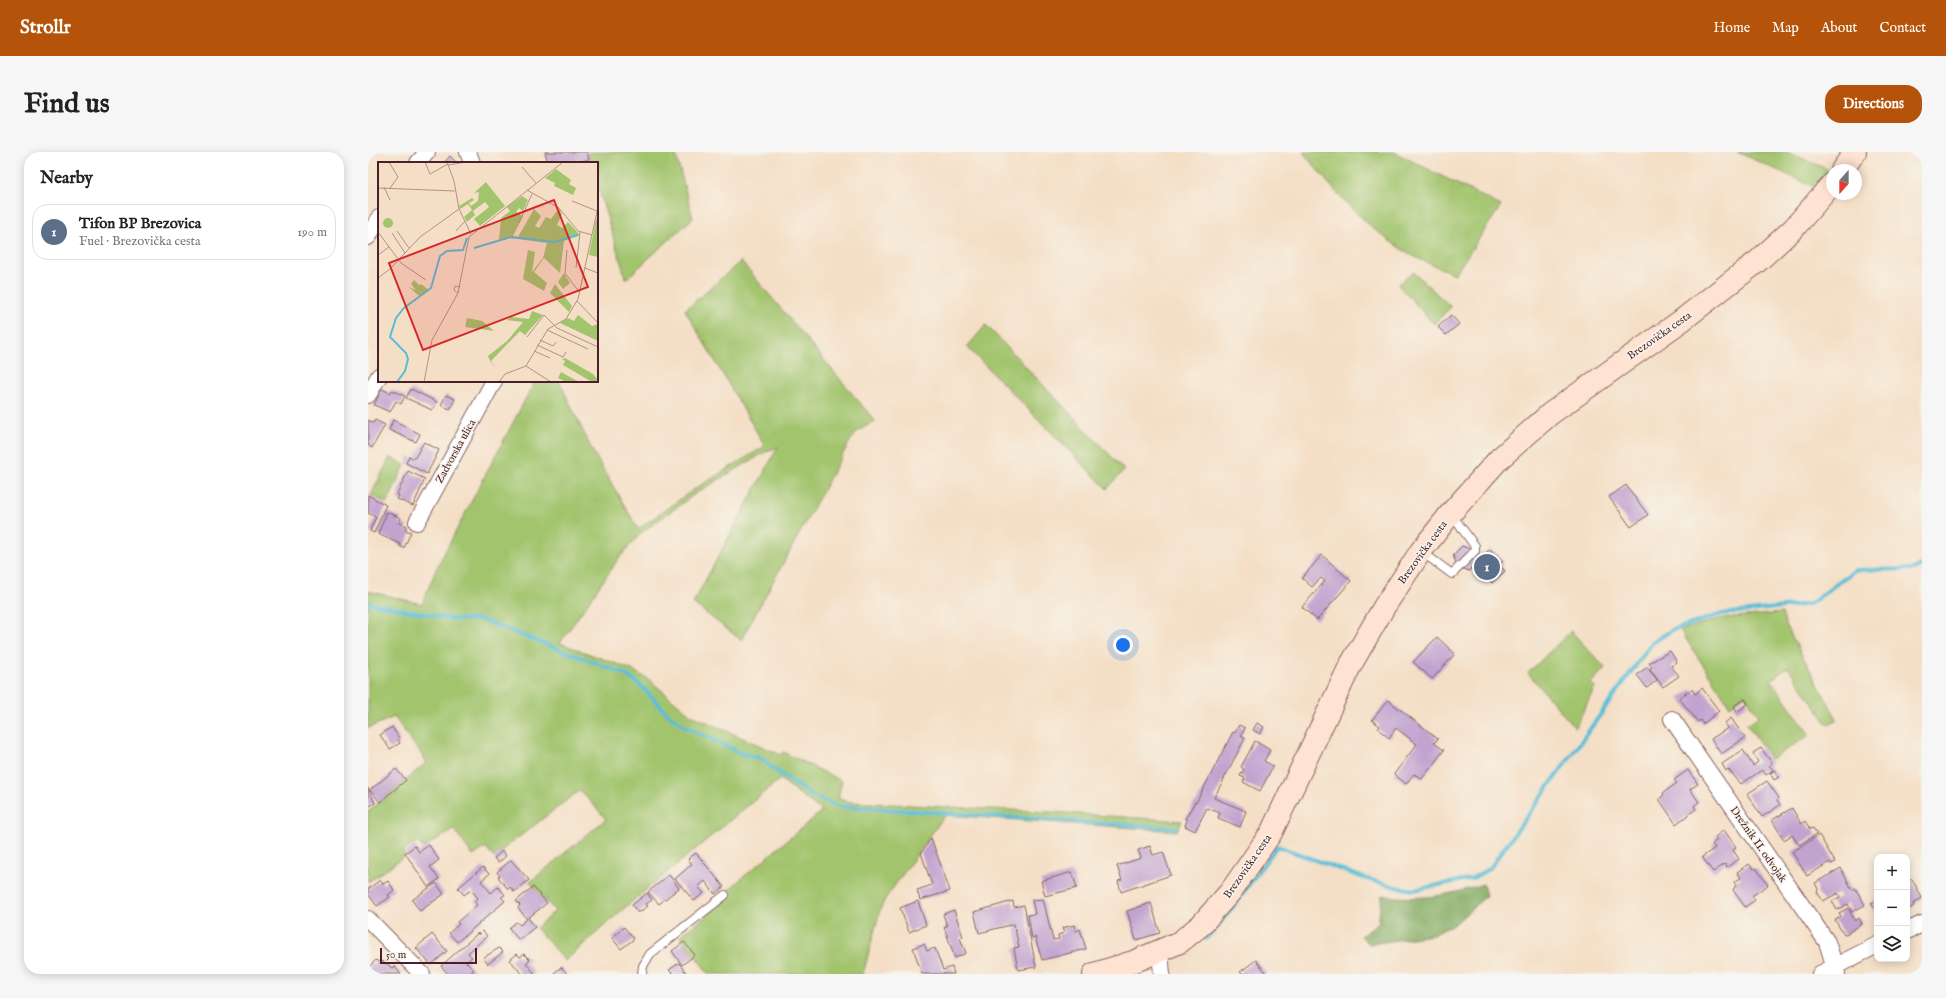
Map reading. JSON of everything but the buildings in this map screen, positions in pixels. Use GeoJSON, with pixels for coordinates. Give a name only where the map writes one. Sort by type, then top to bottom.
{"type":"FeatureCollection","features":[{"type":"Feature","properties":{"kind":"main road"},"geometry":{"type":"LineString","coordinates":[[1846,164],[1855,152]]}},
{"type":"Feature","properties":{"kind":"main road","name":"Brezovička cesta"},"geometry":{"type":"LineString","coordinates":[[1094,974],[1160,952],[1180,942],[1202,925],[1231,891],[1271,833],[1350,666],[1384,607],[1421,551],[1451,513],[1499,459],[1527,433],[1575,394],[1681,321],[1758,261],[1793,229],[1826,191]]}},
{"type":"Feature","properties":{"kind":"street"},"geometry":{"type":"LineString","coordinates":[[419,162],[427,152]]}},
{"type":"Feature","properties":{"kind":"street"},"geometry":{"type":"LineString","coordinates":[[468,152],[472,162]]}},
{"type":"Feature","properties":{"kind":"street"},"geometry":{"type":"LineString","coordinates":[[368,237],[378,220]]}},
{"type":"Feature","properties":{"kind":"street"},"geometry":{"type":"LineString","coordinates":[[368,395],[378,378]]}},
{"type":"Feature","properties":{"kind":"street","name":"Zadvorska ulica"},"geometry":{"type":"LineString","coordinates":[[417,522],[493,382]]}},
{"type":"Feature","properties":{"kind":"street","name":"Drežnik II. odvojak"},"geometry":{"type":"LineString","coordinates":[[1672,719],[1827,942],[1836,970]]}},
{"type":"Feature","properties":{"kind":"street"},"geometry":{"type":"LineString","coordinates":[[368,919],[422,974]]}},
{"type":"Feature","properties":{"kind":"street"},"geometry":{"type":"LineString","coordinates":[[1910,930],[1922,924]]}},
{"type":"Feature","properties":{"kind":"street"},"geometry":{"type":"LineString","coordinates":[[1820,974],[1836,970],[1874,947]]}},
{"type":"Feature","properties":{"kind":"street"},"geometry":{"type":"LineString","coordinates":[[1160,952],[1162,974]]}},
{"type":"Feature","properties":{"kind":"lane"},"geometry":{"type":"LineString","coordinates":[[1421,551],[1452,574],[1475,551],[1475,546],[1451,513]]}},
{"type":"Feature","properties":{"kind":"lane"},"geometry":{"type":"LineString","coordinates":[[642,974],[643,966],[650,954],[725,895]]}},
{"type":"Feature","properties":{"kind":"green space"},"geometry":{"type":"Polygon","coordinates":[[[588,152],[675,152],[693,218],[626,279],[598,187],[598,162],[591,162],[588,152]]]}},
{"type":"Feature","properties":{"kind":"green space"},"geometry":{"type":"Polygon","coordinates":[[[1303,152],[1394,152],[1501,206],[1455,274],[1421,260],[1387,239],[1371,227],[1328,183],[1303,152]]]}},
{"type":"Feature","properties":{"kind":"green space"},"geometry":{"type":"Polygon","coordinates":[[[1737,152],[1787,152],[1826,169],[1826,174],[1815,187],[1737,152]]]}},
{"type":"Feature","properties":{"kind":"green space"},"geometry":{"type":"Polygon","coordinates":[[[741,261],[875,421],[858,431],[850,441],[741,640],[693,603],[778,447],[767,451],[698,492],[642,532],[619,558],[560,643],[630,669],[648,679],[691,715],[781,755],[783,752],[842,781],[838,798],[848,802],[1052,812],[1182,821],[1177,831],[945,815],[885,899],[880,910],[863,974],[709,974],[680,936],[730,897],[728,890],[822,811],[780,779],[622,910],[565,961],[536,928],[555,911],[530,882],[606,819],[580,790],[493,857],[486,847],[473,856],[454,829],[423,848],[417,842],[402,852],[405,856],[368,882],[368,812],[427,762],[394,717],[368,728],[368,591],[422,604],[437,567],[534,382],[559,382],[592,450],[638,529],[696,488],[765,446],[685,310],[741,261]]]}},
{"type":"Feature","properties":{"kind":"green space"},"geometry":{"type":"Polygon","coordinates":[[[1413,272],[1451,307],[1434,324],[1398,285],[1413,272]]]}},
{"type":"Feature","properties":{"kind":"green space"},"geometry":{"type":"Polygon","coordinates":[[[986,325],[1124,470],[1107,489],[967,347],[986,325]]]}},
{"type":"Feature","properties":{"kind":"green space"},"geometry":{"type":"Polygon","coordinates":[[[390,457],[405,465],[387,503],[371,495],[390,457]]]}},
{"type":"Feature","properties":{"kind":"green space"},"geometry":{"type":"Polygon","coordinates":[[[1782,613],[1786,626],[1837,719],[1828,725],[1788,667],[1771,680],[1810,735],[1771,759],[1747,724],[1759,716],[1745,695],[1730,706],[1680,630],[1723,618],[1782,613]]]}},
{"type":"Feature","properties":{"kind":"green space"},"geometry":{"type":"Polygon","coordinates":[[[1571,631],[1605,668],[1591,683],[1595,687],[1575,728],[1528,673],[1571,631]]]}},
{"type":"Feature","properties":{"kind":"green space"},"geometry":{"type":"Polygon","coordinates":[[[1483,884],[1486,896],[1456,923],[1433,935],[1369,944],[1361,936],[1378,924],[1382,895],[1408,898],[1433,896],[1458,892],[1483,884]]]}},
{"type":"Feature","properties":{"kind":"waterway"},"geometry":{"type":"LineString","coordinates":[[1206,939],[1227,915],[1277,846],[1364,878],[1396,887],[1414,890],[1473,878],[1490,868],[1652,643],[1672,630],[1722,614],[1810,604],[1855,570],[1913,569],[1922,566]]}},
{"type":"Feature","properties":{"kind":"waterway"},"geometry":{"type":"LineString","coordinates":[[368,603],[458,620],[479,619],[625,674],[639,684],[668,714],[686,727],[741,753],[763,759],[771,767],[811,795],[837,806],[1176,828]]}},
{"type":"Feature","properties":{"kind":"place","name":"Tifon BP Brezovica"},"geometry":{"type":"Point","coordinates":[1487,567]}}]}
